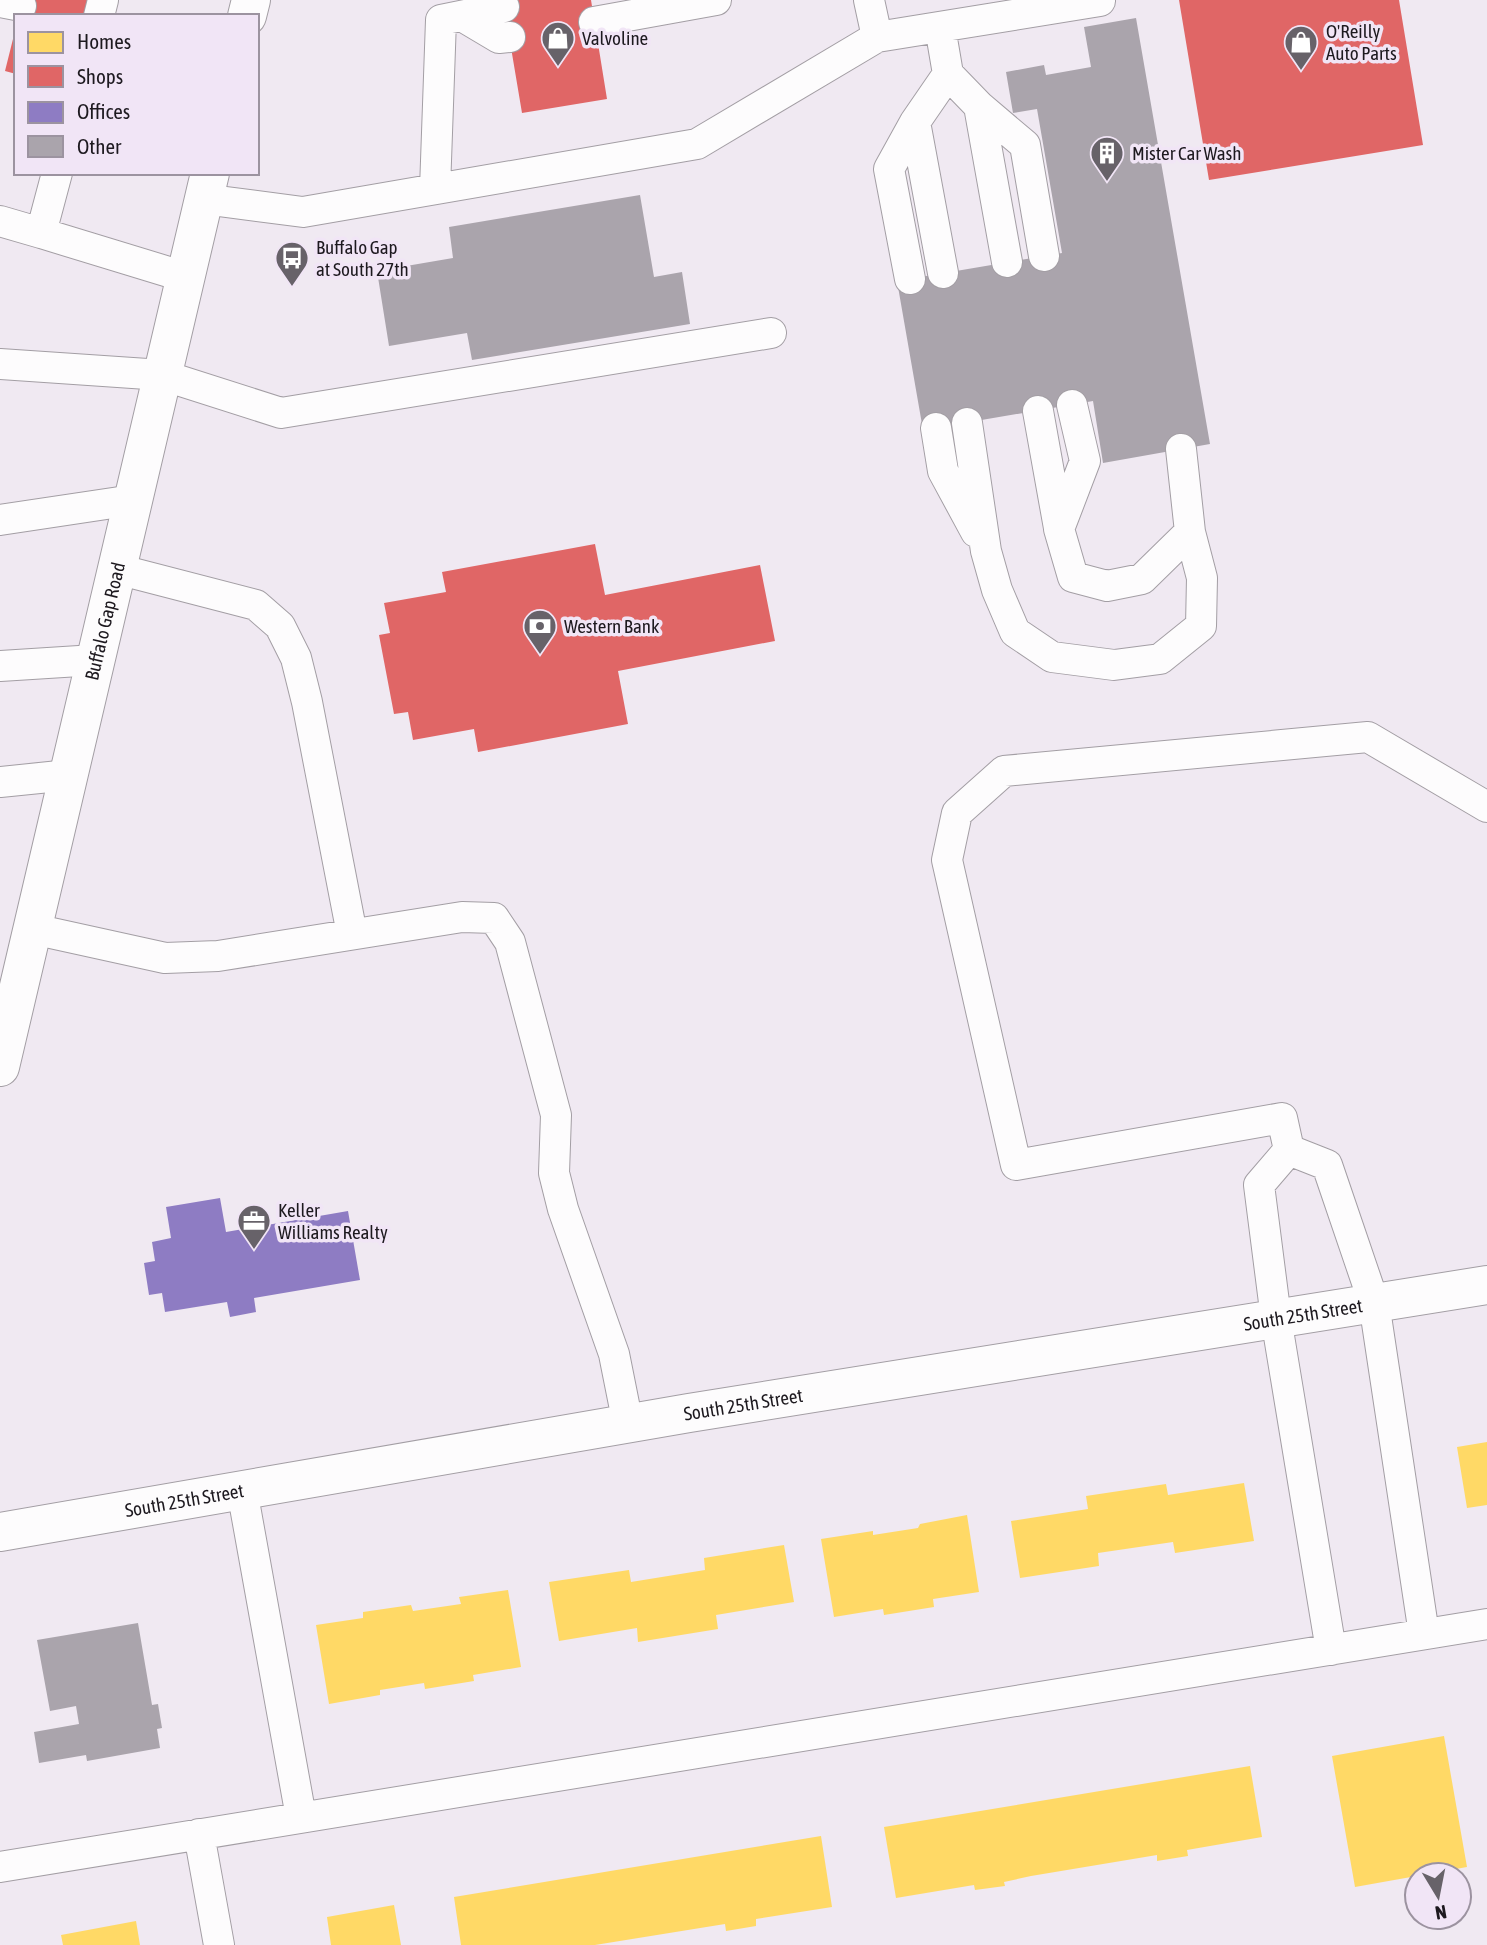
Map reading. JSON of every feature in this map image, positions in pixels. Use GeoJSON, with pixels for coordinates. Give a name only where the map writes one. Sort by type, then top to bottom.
{"type":"FeatureCollection","features":[{"type":"Feature","properties":{"kind":"street","name":"Buffalo Gap Road"},"geometry":{"type":"LineString","coordinates":[[0,1068],[206,186]]}},
{"type":"Feature","properties":{"kind":"street","name":"South 25th Street"},"geometry":{"type":"LineString","coordinates":[[0,1532],[628,1424],[1487,1284]]}},
{"type":"Feature","properties":{"kind":"lane"},"geometry":{"type":"LineString","coordinates":[[594,22],[716,0]]}},
{"type":"Feature","properties":{"kind":"lane"},"geometry":{"type":"LineString","coordinates":[[869,0],[877,37]]}},
{"type":"Feature","properties":{"kind":"lane"},"geometry":{"type":"LineString","coordinates":[[436,189],[442,20],[467,8],[504,7]]}},
{"type":"Feature","properties":{"kind":"lane"},"geometry":{"type":"LineString","coordinates":[[467,8],[499,38],[510,37]]}},
{"type":"Feature","properties":{"kind":"lane"},"geometry":{"type":"LineString","coordinates":[[206,186],[303,212],[697,144],[877,37],[1102,8]]}},
{"type":"Feature","properties":{"kind":"lane"},"geometry":{"type":"LineString","coordinates":[[940,27],[948,74],[979,106],[1025,145],[1044,256]]}},
{"type":"Feature","properties":{"kind":"lane"},"geometry":{"type":"LineString","coordinates":[[910,279],[889,169],[915,122],[948,74]]}},
{"type":"Feature","properties":{"kind":"lane"},"geometry":{"type":"LineString","coordinates":[[979,106],[1007,262]]}},
{"type":"Feature","properties":{"kind":"lane"},"geometry":{"type":"LineString","coordinates":[[915,122],[943,273]]}},
{"type":"Feature","properties":{"kind":"lane"},"geometry":{"type":"LineString","coordinates":[[41,233],[56,175]]}},
{"type":"Feature","properties":{"kind":"lane"},"geometry":{"type":"LineString","coordinates":[[0,221],[185,276]]}},
{"type":"Feature","properties":{"kind":"lane"},"geometry":{"type":"LineString","coordinates":[[0,364],[162,375],[281,414],[771,333]]}},
{"type":"Feature","properties":{"kind":"lane"},"geometry":{"type":"LineString","coordinates":[[1059,529],[1085,461],[1072,405]]}},
{"type":"Feature","properties":{"kind":"lane"},"geometry":{"type":"LineString","coordinates":[[1038,411],[1059,529],[1073,577],[1107,586],[1142,579],[1190,532]]}},
{"type":"Feature","properties":{"kind":"lane"},"geometry":{"type":"LineString","coordinates":[[967,423],[986,551],[997,590],[1015,632],[1052,657],[1114,665],[1160,659],[1200,626],[1202,578],[1190,532],[1181,449]]}},
{"type":"Feature","properties":{"kind":"lane"},"geometry":{"type":"LineString","coordinates":[[936,428],[943,471],[986,551]]}},
{"type":"Feature","properties":{"kind":"lane"},"geometry":{"type":"LineString","coordinates":[[0,520],[133,499]]}},
{"type":"Feature","properties":{"kind":"lane"},"geometry":{"type":"LineString","coordinates":[[117,569],[256,605],[280,625],[296,658],[307,702],[352,934]]}},
{"type":"Feature","properties":{"kind":"lane"},"geometry":{"type":"LineString","coordinates":[[0,666],[95,660]]}},
{"type":"Feature","properties":{"kind":"lane"},"geometry":{"type":"LineString","coordinates":[[1289,1150],[1282,1118],[1016,1165],[947,860],[957,813],[1004,771],[1368,737],[1487,807]]}},
{"type":"Feature","properties":{"kind":"lane"},"geometry":{"type":"LineString","coordinates":[[0,782],[69,775]]}},
{"type":"Feature","properties":{"kind":"lane"},"geometry":{"type":"LineString","coordinates":[[33,929],[165,958],[218,956],[462,917],[494,918],[510,942],[556,1115],[554,1173],[563,1209],[614,1354],[628,1424]]}},
{"type":"Feature","properties":{"kind":"lane"},"geometry":{"type":"LineString","coordinates":[[1289,1150],[1326,1165],[1374,1303],[1424,1634]]}},
{"type":"Feature","properties":{"kind":"lane"},"geometry":{"type":"LineString","coordinates":[[1289,1150],[1259,1185],[1276,1318],[1331,1650]]}},
{"type":"Feature","properties":{"kind":"lane"},"geometry":{"type":"LineString","coordinates":[[242,1490],[301,1817]]}},
{"type":"Feature","properties":{"kind":"lane"},"geometry":{"type":"LineString","coordinates":[[0,1867],[1487,1624]]}},
{"type":"Feature","properties":{"kind":"lane"},"geometry":{"type":"LineString","coordinates":[[199,1835],[219,1945]]}},
{"type":"Feature","properties":{"kind":"building: Homes"},"geometry":{"type":"Polygon","coordinates":[[[1487,1442],[1487,1505],[1467,1508],[1457,1447],[1487,1442]]]}},
{"type":"Feature","properties":{"kind":"building: Homes"},"geometry":{"type":"Polygon","coordinates":[[[1244,1483],[1254,1541],[1175,1553],[1173,1542],[1098,1553],[1099,1566],[1020,1578],[1011,1521],[1088,1509],[1086,1496],[1166,1484],[1168,1495],[1244,1483]]]}},
{"type":"Feature","properties":{"kind":"building: Homes"},"geometry":{"type":"Polygon","coordinates":[[[967,1515],[979,1592],[933,1599],[934,1607],[884,1615],[883,1609],[834,1617],[821,1539],[918,1528],[920,1524],[967,1515]]]}},
{"type":"Feature","properties":{"kind":"building: Homes"},"geometry":{"type":"Polygon","coordinates":[[[784,1545],[794,1602],[716,1615],[718,1629],[638,1642],[637,1628],[559,1641],[549,1582],[629,1570],[631,1582],[705,1570],[704,1558],[784,1545]]]}},
{"type":"Feature","properties":{"kind":"building: Homes"},"geometry":{"type":"Polygon","coordinates":[[[508,1590],[521,1667],[473,1675],[474,1681],[425,1689],[424,1683],[380,1690],[380,1695],[329,1704],[316,1625],[363,1618],[363,1612],[411,1605],[413,1611],[461,1604],[459,1597],[508,1590]]]}},
{"type":"Feature","properties":{"kind":"building: Homes"},"geometry":{"type":"Polygon","coordinates":[[[1444,1736],[1466,1861],[1403,1861],[1403,1878],[1355,1887],[1332,1756],[1444,1736]]]}},
{"type":"Feature","properties":{"kind":"building: Homes"},"geometry":{"type":"Polygon","coordinates":[[[1250,1766],[1262,1837],[1187,1850],[1188,1856],[1157,1861],[1157,1855],[1031,1876],[1004,1882],[1005,1886],[975,1890],[974,1885],[896,1898],[884,1827],[1250,1766]]]}},
{"type":"Feature","properties":{"kind":"building: Homes"},"geometry":{"type":"Polygon","coordinates":[[[821,1836],[832,1907],[756,1919],[756,1926],[726,1931],[725,1924],[595,1945],[461,1945],[454,1897],[821,1836]]]}},
{"type":"Feature","properties":{"kind":"building: Homes"},"geometry":{"type":"Polygon","coordinates":[[[394,1905],[401,1945],[331,1945],[327,1917],[394,1905]]]}},
{"type":"Feature","properties":{"kind":"building: Homes"},"geometry":{"type":"Polygon","coordinates":[[[136,1921],[140,1945],[63,1945],[61,1935],[136,1921]]]}},
{"type":"Feature","properties":{"kind":"building: Shops"},"geometry":{"type":"Polygon","coordinates":[[[22,0],[87,0],[84,14],[18,14],[22,0]]]}},
{"type":"Feature","properties":{"kind":"building: Shops","name":"Valvoline"},"geometry":{"type":"Polygon","coordinates":[[[503,0],[591,0],[607,99],[522,113],[503,0]]]}},
{"type":"Feature","properties":{"kind":"building: Shops","name":"O'Reilly Auto Parts"},"geometry":{"type":"Polygon","coordinates":[[[1179,0],[1399,0],[1423,145],[1209,180],[1179,0]]]}},
{"type":"Feature","properties":{"kind":"building: Shops"},"geometry":{"type":"Polygon","coordinates":[[[14,35],[14,73],[5,71],[14,35]]]}},
{"type":"Feature","properties":{"kind":"building: Shops","name":"Western Bank"},"geometry":{"type":"Polygon","coordinates":[[[595,544],[605,595],[760,565],[775,641],[618,671],[628,724],[478,752],[474,729],[413,740],[408,712],[394,714],[379,635],[390,633],[384,603],[446,592],[442,572],[595,544]]]}},
{"type":"Feature","properties":{"kind":"building: Offices","name":"Keller Williams Realty"},"geometry":{"type":"Polygon","coordinates":[[[220,1198],[226,1232],[348,1211],[360,1280],[254,1298],[256,1312],[230,1317],[227,1302],[165,1312],[162,1293],[149,1295],[144,1263],[155,1261],[152,1242],[171,1238],[166,1207],[220,1198]]]}},
{"type":"Feature","properties":{"kind":"building: Other","name":"Mister Car Wash"},"geometry":{"type":"Polygon","coordinates":[[[1136,18],[1210,444],[1103,463],[1093,401],[923,430],[897,281],[1062,253],[1037,109],[1013,113],[1006,72],[1044,65],[1046,75],[1091,67],[1084,27],[1136,18]]]}},
{"type":"Feature","properties":{"kind":"building: Other"},"geometry":{"type":"Polygon","coordinates":[[[640,195],[654,277],[682,272],[690,324],[472,360],[467,333],[389,346],[377,271],[453,258],[449,227],[640,195]]]}},
{"type":"Feature","properties":{"kind":"building: Other"},"geometry":{"type":"Polygon","coordinates":[[[138,1623],[152,1705],[158,1704],[162,1728],[157,1729],[160,1748],[87,1761],[86,1755],[39,1763],[34,1732],[79,1724],[76,1706],[50,1711],[37,1640],[138,1623]]]}},
{"type":"Feature","properties":{"kind":"place","name":"Valvoline"},"geometry":{"type":"Point","coordinates":[558,68]}},
{"type":"Feature","properties":{"kind":"place","name":"O'Reilly Auto Parts"},"geometry":{"type":"Point","coordinates":[1301,72]}},
{"type":"Feature","properties":{"kind":"place","name":"Mister Car Wash"},"geometry":{"type":"Point","coordinates":[1107,183]}},
{"type":"Feature","properties":{"kind":"place","name":"Buffalo Gap at South 27th"},"geometry":{"type":"Point","coordinates":[292,288]}},
{"type":"Feature","properties":{"kind":"place","name":"Western Bank"},"geometry":{"type":"Point","coordinates":[540,656]}},
{"type":"Feature","properties":{"kind":"place","name":"Keller Williams Realty"},"geometry":{"type":"Point","coordinates":[254,1251]}}]}
